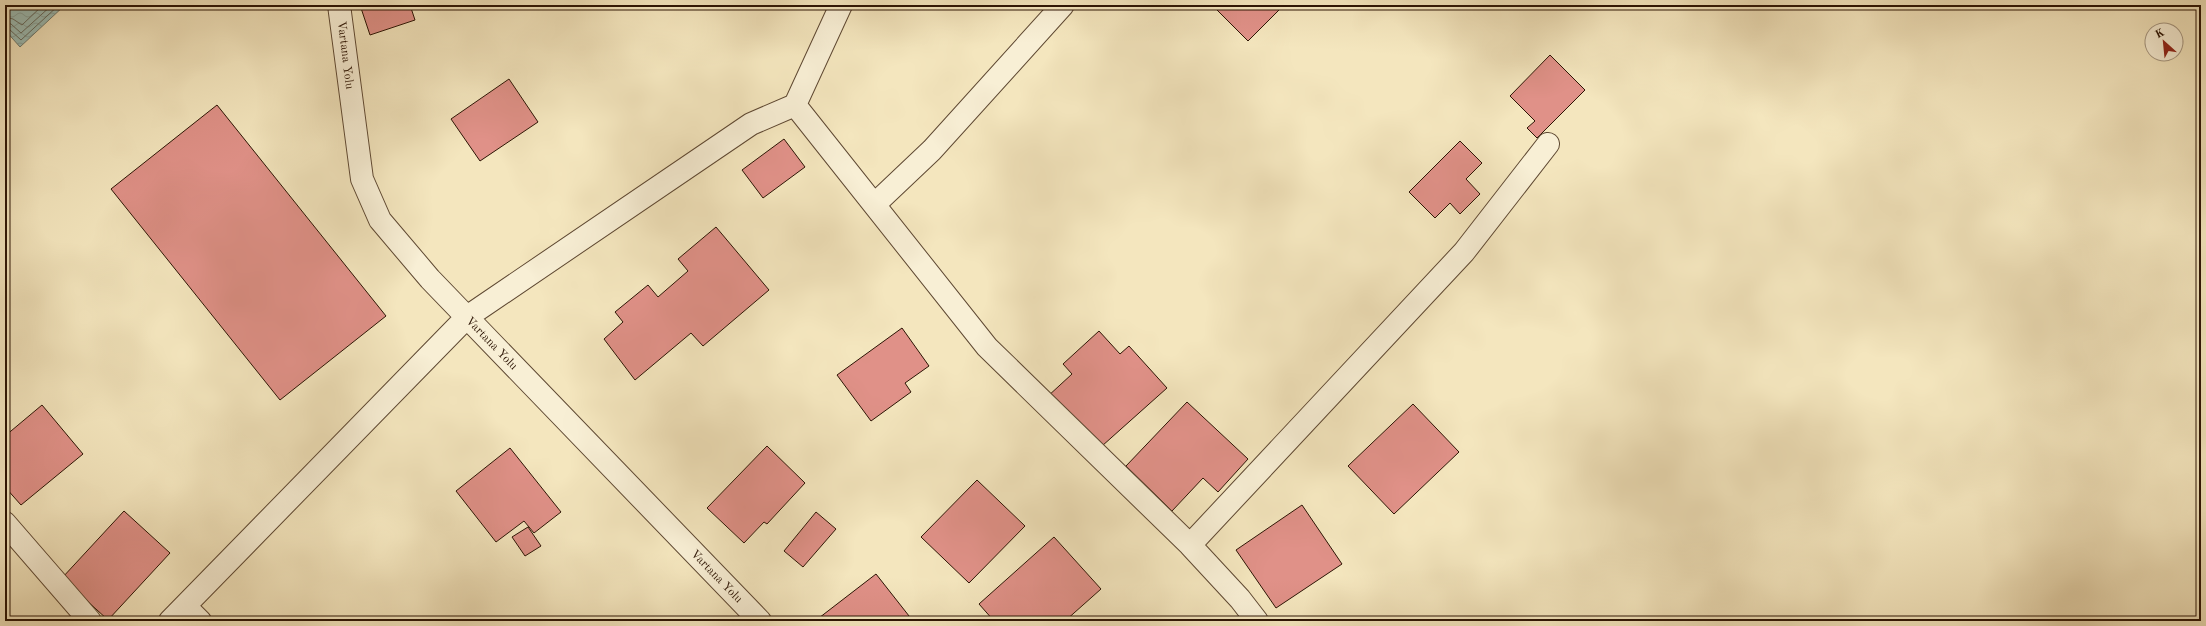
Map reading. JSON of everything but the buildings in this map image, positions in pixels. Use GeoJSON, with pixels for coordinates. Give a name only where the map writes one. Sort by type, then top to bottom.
{"type":"FeatureCollection","features":[{"type":"Feature","properties":{"kind":"street","name":"Vartana Yolu"},"geometry":{"type":"LineString","coordinates":[[339,5],[362,179],[380,220],[430,279],[760,621]]}},
{"type":"Feature","properties":{"kind":"street"},"geometry":{"type":"LineString","coordinates":[[170,621],[467,317],[751,124],[795,105],[841,5]]}},
{"type":"Feature","properties":{"kind":"street"},"geometry":{"type":"LineString","coordinates":[[875,204],[932,150],[1063,5]]}},
{"type":"Feature","properties":{"kind":"street"},"geometry":{"type":"LineString","coordinates":[[795,105],[987,347],[1190,545],[1240,599],[1257,621]]}},
{"type":"Feature","properties":{"kind":"street"},"geometry":{"type":"LineString","coordinates":[[1190,545],[1464,252],[1548,144]]}},
{"type":"Feature","properties":{"kind":"street"},"geometry":{"type":"LineString","coordinates":[[5,523],[90,621]]}},
{"type":"Feature","properties":{"kind":"street"},"geometry":{"type":"LineString","coordinates":[[185,606],[200,621]]}},
{"type":"Feature","properties":{"kind":"water"},"geometry":{"type":"Polygon","coordinates":[[[5,5],[65,5],[20,47],[5,30],[5,5]]]}}]}
